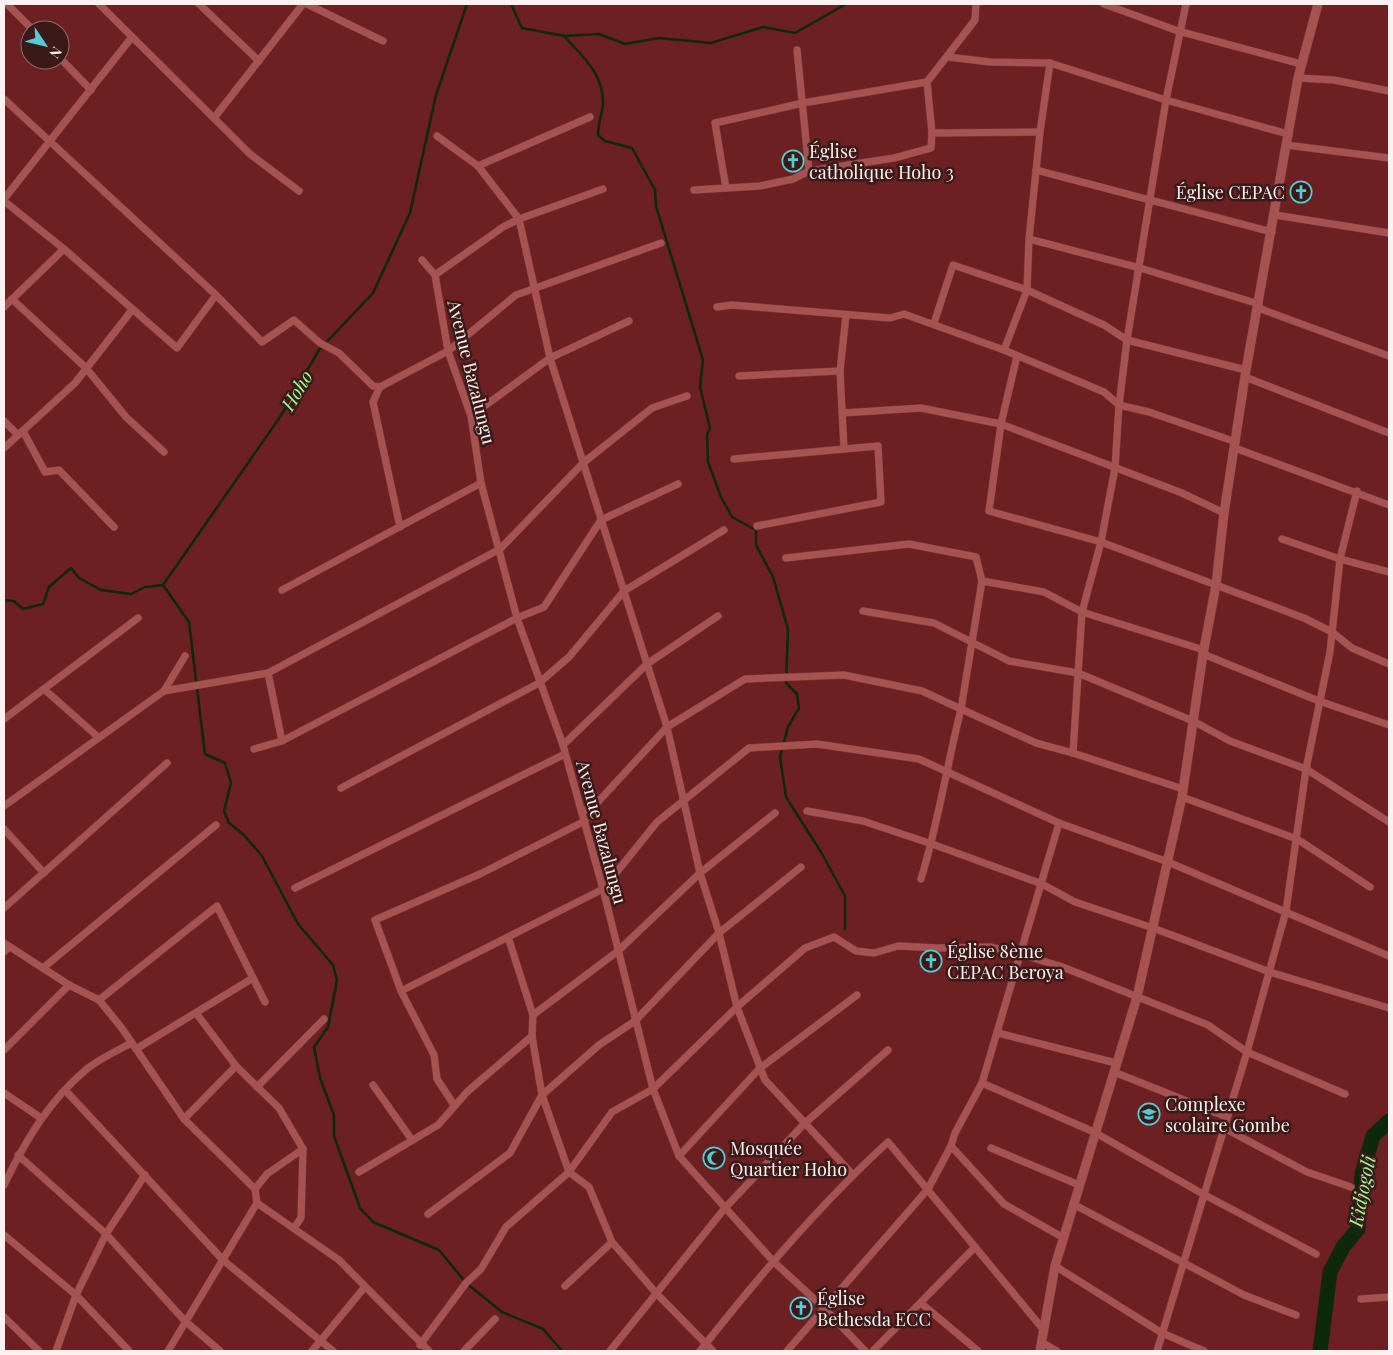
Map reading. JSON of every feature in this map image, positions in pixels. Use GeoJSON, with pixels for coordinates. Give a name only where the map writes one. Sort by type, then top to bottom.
{"type":"FeatureCollection","features":[{"type":"Feature","properties":{"kind":"street"},"geometry":{"type":"LineString","coordinates":[[7,4],[23,20]]}},
{"type":"Feature","properties":{"kind":"street"},"geometry":{"type":"LineString","coordinates":[[98,4],[250,154],[299,192]]}},
{"type":"Feature","properties":{"kind":"street"},"geometry":{"type":"LineString","coordinates":[[199,4],[259,61]]}},
{"type":"Feature","properties":{"kind":"street"},"geometry":{"type":"LineString","coordinates":[[214,118],[305,4],[383,41]]}},
{"type":"Feature","properties":{"kind":"street"},"geometry":{"type":"LineString","coordinates":[[726,188],[715,123],[803,103],[927,82],[975,20],[976,4]]}},
{"type":"Feature","properties":{"kind":"street"},"geometry":{"type":"LineString","coordinates":[[1104,4],[1178,31],[1301,64]]}},
{"type":"Feature","properties":{"kind":"street"},"geometry":{"type":"LineString","coordinates":[[1072,752],[1082,612],[1101,542],[1115,468],[1119,404],[1127,340],[1178,31],[1186,4]]}},
{"type":"Feature","properties":{"kind":"street"},"geometry":{"type":"LineString","coordinates":[[1057,1351],[1041,1347],[1055,1266],[1094,1132],[1137,997],[1168,862],[1182,793],[1203,652],[1216,585],[1224,513],[1246,374],[1286,145],[1301,64],[1318,4]]}},
{"type":"Feature","properties":{"kind":"street"},"geometry":{"type":"LineString","coordinates":[[132,37],[4,200],[64,249],[178,348],[216,295]]}},
{"type":"Feature","properties":{"kind":"street"},"geometry":{"type":"LineString","coordinates":[[797,50],[809,171]]}},
{"type":"Feature","properties":{"kind":"street"},"geometry":{"type":"LineString","coordinates":[[948,56],[990,62],[1050,63],[1166,100],[1288,134]]}},
{"type":"Feature","properties":{"kind":"street"},"geometry":{"type":"LineString","coordinates":[[1004,350],[1027,290],[1029,239],[1040,132],[1050,63]]}},
{"type":"Feature","properties":{"kind":"street"},"geometry":{"type":"LineString","coordinates":[[70,68],[91,90]]}},
{"type":"Feature","properties":{"kind":"street"},"geometry":{"type":"LineString","coordinates":[[1298,78],[1334,80],[1389,90]]}},
{"type":"Feature","properties":{"kind":"street"},"geometry":{"type":"LineString","coordinates":[[694,190],[760,186],[794,179],[809,171],[894,158],[931,148],[932,133],[927,82]]}},
{"type":"Feature","properties":{"kind":"street"},"geometry":{"type":"LineString","coordinates":[[4,98],[216,295],[262,342],[294,320],[323,345],[339,353],[373,386],[380,387],[448,351],[516,294],[661,243]]}},
{"type":"Feature","properties":{"kind":"street"},"geometry":{"type":"LineString","coordinates":[[478,166],[590,117]]}},
{"type":"Feature","properties":{"kind":"street"},"geometry":{"type":"LineString","coordinates":[[932,133],[1040,132]]}},
{"type":"Feature","properties":{"kind":"street"},"geometry":{"type":"LineString","coordinates":[[437,136],[478,166],[519,219],[550,358],[667,727],[700,873],[719,933],[737,1007],[759,1069],[765,1080],[853,1175]]}},
{"type":"Feature","properties":{"kind":"street"},"geometry":{"type":"LineString","coordinates":[[1286,145],[1389,158]]}},
{"type":"Feature","properties":{"kind":"street"},"geometry":{"type":"LineString","coordinates":[[1036,170],[1272,232]]}},
{"type":"Feature","properties":{"kind":"street"},"geometry":{"type":"LineString","coordinates":[[434,275],[519,219],[603,189]]}},
{"type":"Feature","properties":{"kind":"street"},"geometry":{"type":"LineString","coordinates":[[1275,215],[1389,233]]}},
{"type":"Feature","properties":{"kind":"street"},"geometry":{"type":"LineString","coordinates":[[1029,239],[1140,268],[1258,306],[1389,356]]}},
{"type":"Feature","properties":{"kind":"street"},"geometry":{"type":"LineString","coordinates":[[4,307],[64,249]]}},
{"type":"Feature","properties":{"kind":"street","name":"Avenue Bazalungu"},"geometry":{"type":"LineString","coordinates":[[422,260],[434,275],[448,351],[471,416],[481,483],[517,618],[563,745],[603,889],[653,1089],[679,1156],[773,1260],[824,1308],[865,1351]]}},
{"type":"Feature","properties":{"kind":"street"},"geometry":{"type":"LineString","coordinates":[[934,323],[953,265],[1027,290],[1104,325],[1127,340],[1246,374],[1389,433]]}},
{"type":"Feature","properties":{"kind":"street"},"geometry":{"type":"LineString","coordinates":[[12,299],[86,368],[126,417],[164,452]]}},
{"type":"Feature","properties":{"kind":"street"},"geometry":{"type":"LineString","coordinates":[[717,306],[732,305],[890,318],[904,314],[934,323],[1004,350],[1104,392],[1119,404],[1149,412],[1389,505]]}},
{"type":"Feature","properties":{"kind":"street"},"geometry":{"type":"LineString","coordinates":[[4,448],[75,383],[132,310]]}},
{"type":"Feature","properties":{"kind":"street"},"geometry":{"type":"LineString","coordinates":[[844,449],[840,371],[846,315]]}},
{"type":"Feature","properties":{"kind":"street"},"geometry":{"type":"LineString","coordinates":[[471,416],[550,358],[629,321]]}},
{"type":"Feature","properties":{"kind":"street"},"geometry":{"type":"LineString","coordinates":[[1016,356],[1001,424],[989,511],[1101,542],[1304,618],[1332,632],[1352,648],[1389,664]]}},
{"type":"Feature","properties":{"kind":"street"},"geometry":{"type":"LineString","coordinates":[[738,376],[840,371]]}},
{"type":"Feature","properties":{"kind":"street"},"geometry":{"type":"LineString","coordinates":[[380,387],[373,402],[400,527]]}},
{"type":"Feature","properties":{"kind":"street"},"geometry":{"type":"LineString","coordinates":[[164,691],[268,673],[500,549],[583,463],[652,408],[687,396]]}},
{"type":"Feature","properties":{"kind":"street"},"geometry":{"type":"LineString","coordinates":[[842,413],[921,408],[1001,424],[1182,493],[1224,513]]}},
{"type":"Feature","properties":{"kind":"street"},"geometry":{"type":"LineString","coordinates":[[4,421],[21,433],[45,472],[59,470],[114,527]]}},
{"type":"Feature","properties":{"kind":"street"},"geometry":{"type":"LineString","coordinates":[[734,459],[878,446],[881,502],[757,526]]}},
{"type":"Feature","properties":{"kind":"street"},"geometry":{"type":"LineString","coordinates":[[282,590],[481,483]]}},
{"type":"Feature","properties":{"kind":"street"},"geometry":{"type":"LineString","coordinates":[[254,749],[282,741],[517,618],[544,607],[601,520],[678,484]]}},
{"type":"Feature","properties":{"kind":"street"},"geometry":{"type":"LineString","coordinates":[[1157,1351],[1226,1118],[1248,1052],[1286,911],[1306,769],[1330,652],[1340,560],[1357,491]]}},
{"type":"Feature","properties":{"kind":"street"},"geometry":{"type":"LineString","coordinates":[[341,788],[539,683],[569,657],[624,591],[724,530]]}},
{"type":"Feature","properties":{"kind":"street"},"geometry":{"type":"LineString","coordinates":[[1282,539],[1340,560],[1389,572]]}},
{"type":"Feature","properties":{"kind":"street"},"geometry":{"type":"LineString","coordinates":[[786,558],[909,544],[976,557],[982,581],[961,709],[946,770],[932,844],[921,879]]}},
{"type":"Feature","properties":{"kind":"street"},"geometry":{"type":"LineString","coordinates":[[982,581],[1044,592],[1082,612],[1203,652],[1319,701],[1389,725]]}},
{"type":"Feature","properties":{"kind":"street"},"geometry":{"type":"LineString","coordinates":[[863,610],[934,623],[1009,661],[1078,673],[1193,721],[1230,741],[1306,769],[1389,822]]}},
{"type":"Feature","properties":{"kind":"street"},"geometry":{"type":"LineString","coordinates":[[563,745],[648,664],[718,616]]}},
{"type":"Feature","properties":{"kind":"street"},"geometry":{"type":"LineString","coordinates":[[4,718],[138,618]]}},
{"type":"Feature","properties":{"kind":"street"},"geometry":{"type":"LineString","coordinates":[[4,806],[164,691],[185,656]]}},
{"type":"Feature","properties":{"kind":"street"},"geometry":{"type":"LineString","coordinates":[[268,673],[282,741]]}},
{"type":"Feature","properties":{"kind":"street"},"geometry":{"type":"LineString","coordinates":[[582,812],[596,804],[667,727],[744,679],[844,675],[922,691],[1036,743],[1072,752],[1297,839],[1370,887]]}},
{"type":"Feature","properties":{"kind":"street"},"geometry":{"type":"LineString","coordinates":[[44,689],[98,737]]}},
{"type":"Feature","properties":{"kind":"street"},"geometry":{"type":"LineString","coordinates":[[401,991],[603,889],[657,822],[682,800],[750,748],[818,744],[918,759],[946,770],[1059,823],[1168,862],[1389,956]]}},
{"type":"Feature","properties":{"kind":"street"},"geometry":{"type":"LineString","coordinates":[[295,888],[565,754]]}},
{"type":"Feature","properties":{"kind":"street"},"geometry":{"type":"LineString","coordinates":[[4,908],[167,763]]}},
{"type":"Feature","properties":{"kind":"street"},"geometry":{"type":"LineString","coordinates":[[807,811],[863,821],[932,844],[1042,884],[1075,902],[1154,928],[1270,972],[1389,1008]]}},
{"type":"Feature","properties":{"kind":"street"},"geometry":{"type":"LineString","coordinates":[[533,1015],[618,951],[700,873],[775,813]]}},
{"type":"Feature","properties":{"kind":"street"},"geometry":{"type":"LineString","coordinates":[[454,1105],[437,1079],[434,1056],[401,991],[375,920],[482,873],[585,821]]}},
{"type":"Feature","properties":{"kind":"street"},"geometry":{"type":"LineString","coordinates":[[787,1351],[928,1188],[951,1146],[955,1133],[982,1084],[1059,823]]}},
{"type":"Feature","properties":{"kind":"street"},"geometry":{"type":"LineString","coordinates":[[43,968],[216,825]]}},
{"type":"Feature","properties":{"kind":"street"},"geometry":{"type":"LineString","coordinates":[[4,829],[44,874]]}},
{"type":"Feature","properties":{"kind":"street"},"geometry":{"type":"LineString","coordinates":[[428,1214],[510,1153],[542,1095],[599,1045],[635,1021],[719,933],[801,867]]}},
{"type":"Feature","properties":{"kind":"street"},"geometry":{"type":"LineString","coordinates":[[100,1000],[217,906],[265,1002]]}},
{"type":"Feature","properties":{"kind":"street"},"geometry":{"type":"LineString","coordinates":[[420,1344],[466,1283],[481,1268],[506,1228],[569,1172],[612,1112],[653,1089],[737,1007],[805,948],[834,936],[856,951],[874,954],[898,946],[938,948],[990,947],[1060,966],[1208,1025],[1248,1052],[1345,1094]]}},
{"type":"Feature","properties":{"kind":"street"},"geometry":{"type":"LineString","coordinates":[[508,937],[533,1015],[532,1036],[542,1095],[569,1172],[588,1187],[612,1242],[657,1294],[713,1351]]}},
{"type":"Feature","properties":{"kind":"street"},"geometry":{"type":"LineString","coordinates":[[4,952],[7,945],[68,985],[100,1000],[184,1119],[255,1189],[258,1203],[339,1260],[364,1288],[428,1351]]}},
{"type":"Feature","properties":{"kind":"street"},"geometry":{"type":"LineString","coordinates":[[136,1050],[253,978]]}},
{"type":"Feature","properties":{"kind":"street"},"geometry":{"type":"LineString","coordinates":[[4,1050],[68,985]]}},
{"type":"Feature","properties":{"kind":"street"},"geometry":{"type":"LineString","coordinates":[[679,1156],[759,1069],[857,996]]}},
{"type":"Feature","properties":{"kind":"street"},"geometry":{"type":"LineString","coordinates":[[196,1012],[236,1066],[279,1108],[303,1149],[301,1218],[294,1228]]}},
{"type":"Feature","properties":{"kind":"street"},"geometry":{"type":"LineString","coordinates":[[257,1087],[324,1019]]}},
{"type":"Feature","properties":{"kind":"street"},"geometry":{"type":"LineString","coordinates":[[998,1033],[1115,1068],[1226,1118]]}},
{"type":"Feature","properties":{"kind":"street"},"geometry":{"type":"LineString","coordinates":[[359,1172],[438,1125],[454,1105],[532,1036]]}},
{"type":"Feature","properties":{"kind":"street"},"geometry":{"type":"LineString","coordinates":[[4,1185],[18,1155],[41,1118],[66,1090],[89,1068],[131,1043]]}},
{"type":"Feature","properties":{"kind":"street"},"geometry":{"type":"LineString","coordinates":[[610,1351],[725,1208],[805,1123],[888,1050]]}},
{"type":"Feature","properties":{"kind":"street"},"geometry":{"type":"LineString","coordinates":[[184,1119],[236,1066]]}},
{"type":"Feature","properties":{"kind":"street"},"geometry":{"type":"LineString","coordinates":[[982,1084],[1094,1132],[1203,1194],[1316,1254]]}},
{"type":"Feature","properties":{"kind":"street"},"geometry":{"type":"LineString","coordinates":[[373,1085],[412,1140]]}},
{"type":"Feature","properties":{"kind":"street"},"geometry":{"type":"LineString","coordinates":[[66,1090],[223,1260],[333,1351]]}},
{"type":"Feature","properties":{"kind":"street"},"geometry":{"type":"LineString","coordinates":[[4,1093],[41,1118]]}},
{"type":"Feature","properties":{"kind":"street"},"geometry":{"type":"LineString","coordinates":[[1224,1128],[1306,1172],[1351,1187]]}},
{"type":"Feature","properties":{"kind":"street"},"geometry":{"type":"LineString","coordinates":[[700,1351],[773,1260],[853,1175],[888,1142],[928,1188],[974,1248],[1043,1328]]}},
{"type":"Feature","properties":{"kind":"street"},"geometry":{"type":"LineString","coordinates":[[951,1146],[1004,1204],[1035,1224],[1062,1237]]}},
{"type":"Feature","properties":{"kind":"street"},"geometry":{"type":"LineString","coordinates":[[991,1148],[1079,1185]]}},
{"type":"Feature","properties":{"kind":"street"},"geometry":{"type":"LineString","coordinates":[[255,1189],[267,1174],[303,1149]]}},
{"type":"Feature","properties":{"kind":"street"},"geometry":{"type":"LineString","coordinates":[[18,1155],[106,1234],[185,1321],[220,1351]]}},
{"type":"Feature","properties":{"kind":"street"},"geometry":{"type":"LineString","coordinates":[[56,1351],[76,1295],[106,1234],[146,1175]]}},
{"type":"Feature","properties":{"kind":"street"},"geometry":{"type":"LineString","coordinates":[[168,1351],[258,1203]]}},
{"type":"Feature","properties":{"kind":"street"},"geometry":{"type":"LineString","coordinates":[[1073,1204],[1182,1264],[1244,1295],[1296,1315]]}},
{"type":"Feature","properties":{"kind":"street"},"geometry":{"type":"LineString","coordinates":[[4,1235],[76,1295],[130,1351]]}},
{"type":"Feature","properties":{"kind":"street"},"geometry":{"type":"LineString","coordinates":[[565,1286],[612,1242]]}},
{"type":"Feature","properties":{"kind":"street"},"geometry":{"type":"LineString","coordinates":[[873,1351],[922,1304],[974,1248]]}},
{"type":"Feature","properties":{"kind":"street"},"geometry":{"type":"LineString","coordinates":[[1055,1266],[1162,1333],[1204,1351]]}},
{"type":"Feature","properties":{"kind":"street"},"geometry":{"type":"LineString","coordinates":[[312,1351],[364,1288]]}},
{"type":"Feature","properties":{"kind":"street"},"geometry":{"type":"LineString","coordinates":[[1361,1299],[1389,1296]]}},
{"type":"Feature","properties":{"kind":"street"},"geometry":{"type":"LineString","coordinates":[[922,1304],[978,1351]]}},
{"type":"Feature","properties":{"kind":"street"},"geometry":{"type":"LineString","coordinates":[[4,1317],[38,1351]]}},
{"type":"Feature","properties":{"kind":"street"},"geometry":{"type":"LineString","coordinates":[[464,1351],[494,1319]]}},
{"type":"Feature","properties":{"kind":"waterway","name":"Hoho"},"geometry":{"type":"LineString","coordinates":[[4,600],[14,601],[23,609],[43,604],[49,587],[71,568],[79,578],[101,590],[131,594],[145,587],[163,585],[280,417],[319,350],[373,293],[410,213],[436,95],[467,4]]}},
{"type":"Feature","properties":{"kind":"waterway"},"geometry":{"type":"LineString","coordinates":[[511,4],[522,28],[564,36],[599,34],[625,44],[659,38],[711,43],[763,27],[795,33],[846,4]]}},
{"type":"Feature","properties":{"kind":"waterway"},"geometry":{"type":"LineString","coordinates":[[564,36],[585,59],[600,84],[603,104],[598,135],[605,141],[632,148],[655,190],[656,206],[703,360],[700,387],[710,428],[707,435],[708,462],[721,497],[732,517],[756,530],[756,545],[773,577],[788,629],[786,683],[797,694],[799,708],[788,727],[780,757],[786,797],[821,852],[845,896],[845,929]]}},
{"type":"Feature","properties":{"kind":"waterway"},"geometry":{"type":"LineString","coordinates":[[163,585],[189,622],[205,754],[225,763],[231,783],[224,811],[229,823],[244,835],[262,856],[298,924],[333,965],[337,980],[328,1027],[314,1047],[320,1078],[334,1115],[334,1136],[360,1208],[373,1222],[439,1250],[466,1283],[502,1312],[543,1329],[562,1351]]}},
{"type":"Feature","properties":{"kind":"waterway","name":"Kidjogoli"},"geometry":{"type":"LineString","coordinates":[[1320,1351],[1330,1272],[1343,1247],[1358,1229],[1362,1174],[1373,1136],[1389,1121]]}},
{"type":"Feature","properties":{"kind":"place","name":"Église catholique Hoho 3"},"geometry":{"type":"Point","coordinates":[793,161]}},
{"type":"Feature","properties":{"kind":"place","name":"Église CEPAC"},"geometry":{"type":"Point","coordinates":[1301,192]}},
{"type":"Feature","properties":{"kind":"place","name":"Église 8ème CEPAC Beroya"},"geometry":{"type":"Point","coordinates":[931,961]}},
{"type":"Feature","properties":{"kind":"place","name":"Complexe scolaire Gombe"},"geometry":{"type":"Point","coordinates":[1149,1114]}},
{"type":"Feature","properties":{"kind":"place","name":"Mosquée Quartier Hoho"},"geometry":{"type":"Point","coordinates":[714,1158]}},
{"type":"Feature","properties":{"kind":"place","name":"Église Bethesda ECC"},"geometry":{"type":"Point","coordinates":[801,1308]}}]}
